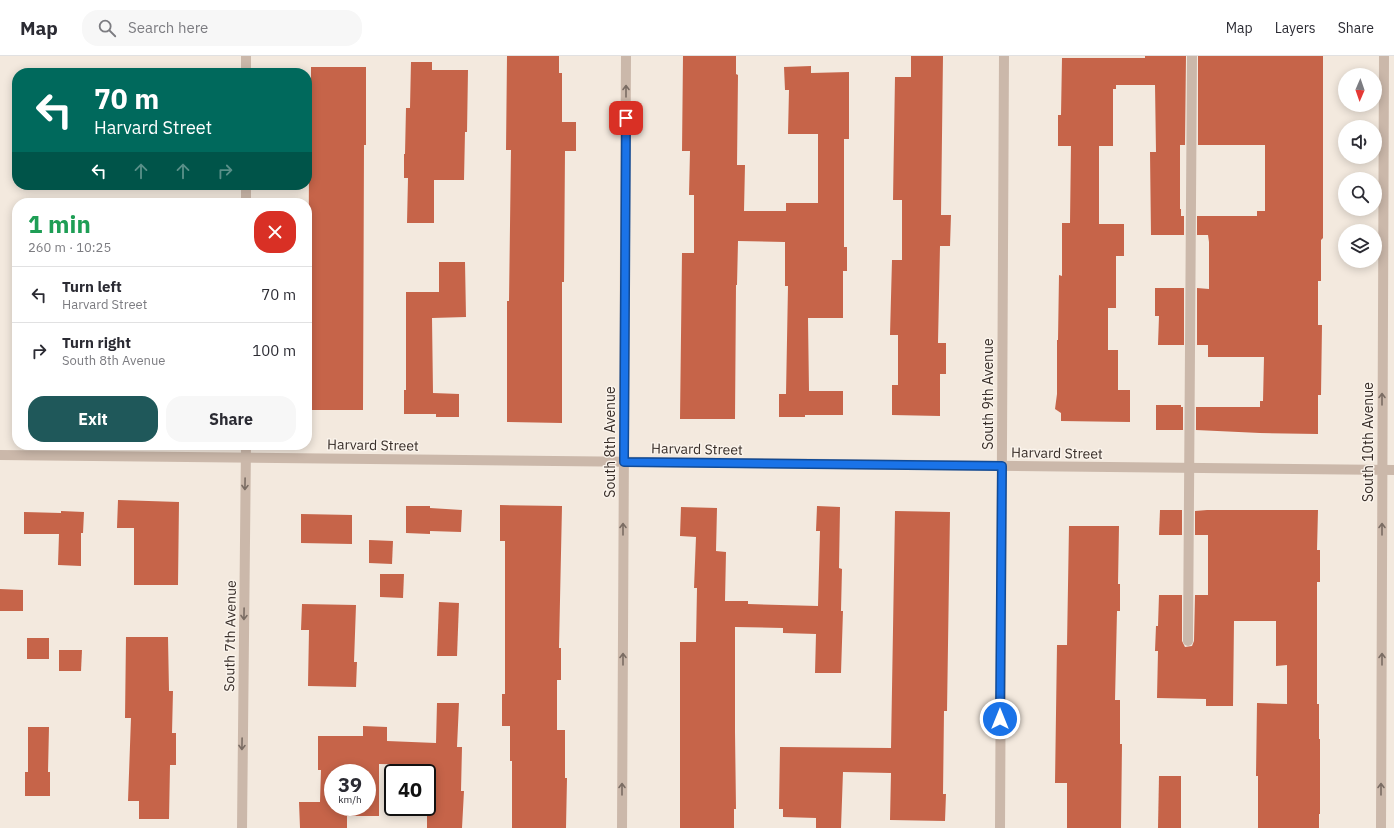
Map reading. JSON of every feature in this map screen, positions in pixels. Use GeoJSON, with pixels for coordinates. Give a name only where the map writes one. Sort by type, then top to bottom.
{"type":"FeatureCollection","features":[{"type":"Feature","properties":{"kind":"street"},"geometry":{"type":"LineString","coordinates":[[246,56],[246,68]]}},
{"type":"Feature","properties":{"kind":"street","name":"South 8th Avenue"},"geometry":{"type":"LineString","coordinates":[[622,828],[626,56]]}},
{"type":"Feature","properties":{"kind":"street","name":"South 9th Avenue"},"geometry":{"type":"LineString","coordinates":[[1000,828],[1004,56]]}},
{"type":"Feature","properties":{"kind":"street"},"geometry":{"type":"LineString","coordinates":[[1188,641],[1192,56]]}},
{"type":"Feature","properties":{"kind":"street","name":"South 10th Avenue"},"geometry":{"type":"LineString","coordinates":[[1381,828],[1384,56]]}},
{"type":"Feature","properties":{"kind":"street","name":"South 7th Avenue"},"geometry":{"type":"LineString","coordinates":[[242,828],[246,450]]}},
{"type":"Feature","properties":{"kind":"street","name":"Harvard Street"},"geometry":{"type":"LineString","coordinates":[[0,455],[1394,470]]}},
{"type":"Feature","properties":{"kind":"building"},"geometry":{"type":"Polygon","coordinates":[[[507,56],[559,56],[559,73],[562,73],[562,122],[576,122],[576,151],[565,151],[564,282],[562,282],[562,423],[507,422],[507,301],[509,301],[511,150],[506,150],[507,56]]]}},
{"type":"Feature","properties":{"kind":"building"},"geometry":{"type":"Polygon","coordinates":[[[683,56],[736,56],[736,74],[738,75],[737,165],[745,165],[744,211],[786,211],[786,203],[818,203],[818,134],[788,134],[789,90],[785,90],[784,67],[811,66],[811,73],[849,72],[849,139],[844,139],[844,247],[847,247],[847,271],[843,271],[843,318],[808,318],[809,391],[843,391],[843,415],[779,417],[779,394],[786,394],[788,286],[785,286],[785,242],[738,241],[736,285],[735,419],[680,419],[682,253],[694,253],[694,195],[689,195],[690,151],[682,151],[683,56]]]}},
{"type":"Feature","properties":{"kind":"building"},"geometry":{"type":"Polygon","coordinates":[[[911,56],[943,56],[941,215],[951,215],[950,246],[940,246],[938,343],[946,343],[946,374],[940,374],[940,416],[892,415],[892,385],[898,385],[898,335],[890,335],[892,260],[902,260],[902,200],[893,200],[895,77],[911,77],[911,56]]]}},
{"type":"Feature","properties":{"kind":"building"},"geometry":{"type":"Polygon","coordinates":[[[1145,56],[1186,56],[1185,145],[1180,145],[1180,209],[1181,216],[1184,216],[1184,235],[1151,235],[1150,152],[1156,152],[1155,85],[1116,85],[1116,89],[1113,89],[1113,146],[1099,146],[1099,224],[1124,224],[1124,256],[1116,256],[1116,308],[1108,308],[1108,350],[1118,350],[1118,390],[1130,390],[1130,422],[1061,421],[1061,413],[1055,409],[1057,394],[1059,275],[1062,276],[1062,223],[1070,223],[1071,146],[1058,146],[1058,115],[1061,115],[1062,58],[1145,58],[1145,56]]]}},
{"type":"Feature","properties":{"kind":"building"},"geometry":{"type":"Polygon","coordinates":[[[1198,56],[1323,56],[1323,238],[1321,240],[1321,281],[1318,281],[1318,325],[1322,325],[1321,395],[1318,395],[1318,434],[1196,430],[1196,407],[1260,407],[1260,401],[1263,401],[1264,357],[1208,357],[1208,345],[1197,345],[1197,288],[1209,289],[1209,242],[1208,235],[1197,235],[1197,216],[1257,216],[1257,211],[1265,211],[1265,145],[1198,145],[1198,56]]]}},
{"type":"Feature","properties":{"kind":"building"},"geometry":{"type":"Polygon","coordinates":[[[411,62],[432,62],[432,70],[468,70],[467,132],[465,132],[464,180],[434,180],[434,223],[407,223],[408,178],[404,178],[404,154],[406,108],[410,108],[411,62]]]}},
{"type":"Feature","properties":{"kind":"building"},"geometry":{"type":"Polygon","coordinates":[[[366,67],[366,145],[364,145],[363,410],[312,410],[312,198],[309,198],[309,190],[312,190],[311,68],[366,67]]]}},
{"type":"Feature","properties":{"kind":"building"},"geometry":{"type":"Polygon","coordinates":[[[439,262],[465,262],[466,317],[432,318],[433,393],[459,394],[459,417],[436,417],[436,414],[404,414],[404,390],[406,390],[406,292],[439,292],[439,262]]]}},
{"type":"Feature","properties":{"kind":"building"},"geometry":{"type":"Polygon","coordinates":[[[1155,288],[1184,288],[1184,345],[1158,345],[1159,316],[1155,316],[1155,288]]]}},
{"type":"Feature","properties":{"kind":"building"},"geometry":{"type":"Polygon","coordinates":[[[1156,405],[1181,405],[1181,407],[1183,407],[1183,430],[1156,430],[1156,405]]]}},
{"type":"Feature","properties":{"kind":"building"},"geometry":{"type":"Polygon","coordinates":[[[118,500],[179,502],[178,585],[134,585],[134,528],[117,528],[118,500]]]}},
{"type":"Feature","properties":{"kind":"building"},"geometry":{"type":"Polygon","coordinates":[[[500,505],[562,506],[559,648],[561,648],[561,680],[557,680],[557,730],[565,730],[565,778],[567,778],[566,828],[512,828],[512,761],[510,761],[510,726],[502,726],[502,694],[505,694],[505,541],[500,541],[500,505]]]}},
{"type":"Feature","properties":{"kind":"building"},"geometry":{"type":"Polygon","coordinates":[[[406,506],[430,506],[430,508],[462,510],[461,532],[430,531],[430,534],[406,533],[406,506]]]}},
{"type":"Feature","properties":{"kind":"building"},"geometry":{"type":"Polygon","coordinates":[[[817,506],[840,507],[839,568],[842,569],[841,611],[843,611],[841,673],[815,673],[816,634],[783,633],[783,628],[735,627],[736,809],[734,809],[734,828],[680,828],[680,642],[696,642],[697,588],[694,588],[696,537],[680,536],[681,507],[717,508],[716,551],[726,552],[725,601],[748,601],[748,604],[818,606],[820,531],[816,531],[817,506]]]}},
{"type":"Feature","properties":{"kind":"building"},"geometry":{"type":"Polygon","coordinates":[[[1160,510],[1182,510],[1182,535],[1159,535],[1160,510]]]}},
{"type":"Feature","properties":{"kind":"building"},"geometry":{"type":"Polygon","coordinates":[[[1318,510],[1317,550],[1320,550],[1320,582],[1317,582],[1317,704],[1319,704],[1320,739],[1319,828],[1258,828],[1258,776],[1256,776],[1257,703],[1287,704],[1287,665],[1276,666],[1276,621],[1234,621],[1233,706],[1206,706],[1206,699],[1157,698],[1158,651],[1155,651],[1156,626],[1158,626],[1159,595],[1182,595],[1182,641],[1185,647],[1192,646],[1194,641],[1195,595],[1208,595],[1208,535],[1195,535],[1195,511],[1318,510]]]}},
{"type":"Feature","properties":{"kind":"building"},"geometry":{"type":"Polygon","coordinates":[[[61,511],[84,512],[83,533],[81,533],[81,566],[58,565],[59,534],[24,534],[24,512],[61,513],[61,511]]]}},
{"type":"Feature","properties":{"kind":"building"},"geometry":{"type":"Polygon","coordinates":[[[895,511],[950,512],[947,711],[944,711],[943,794],[946,794],[945,821],[890,820],[891,773],[843,772],[841,828],[816,828],[816,818],[783,817],[783,809],[779,809],[780,747],[891,748],[895,511]]]}},
{"type":"Feature","properties":{"kind":"building"},"geometry":{"type":"Polygon","coordinates":[[[301,514],[352,515],[352,544],[301,543],[301,514]]]}},
{"type":"Feature","properties":{"kind":"building"},"geometry":{"type":"Polygon","coordinates":[[[1069,526],[1119,526],[1118,584],[1120,584],[1120,611],[1117,611],[1115,700],[1120,700],[1120,744],[1122,744],[1121,828],[1067,828],[1067,783],[1055,783],[1057,645],[1067,645],[1069,526]]]}},
{"type":"Feature","properties":{"kind":"building"},"geometry":{"type":"Polygon","coordinates":[[[369,540],[393,541],[392,564],[369,563],[369,540]]]}},
{"type":"Feature","properties":{"kind":"building"},"geometry":{"type":"Polygon","coordinates":[[[380,574],[404,574],[403,598],[380,597],[380,574]]]}},
{"type":"Feature","properties":{"kind":"building"},"geometry":{"type":"Polygon","coordinates":[[[0,589],[23,590],[23,611],[0,611],[0,589]]]}},
{"type":"Feature","properties":{"kind":"building"},"geometry":{"type":"Polygon","coordinates":[[[439,602],[459,603],[457,656],[437,656],[439,602]]]}},
{"type":"Feature","properties":{"kind":"building"},"geometry":{"type":"Polygon","coordinates":[[[302,604],[356,605],[354,662],[357,662],[356,687],[308,686],[309,630],[301,630],[302,604]]]}},
{"type":"Feature","properties":{"kind":"building"},"geometry":{"type":"Polygon","coordinates":[[[126,637],[168,637],[169,691],[173,691],[172,733],[176,733],[176,765],[170,765],[169,819],[139,819],[139,801],[128,801],[131,718],[125,718],[126,637]]]}},
{"type":"Feature","properties":{"kind":"building"},"geometry":{"type":"Polygon","coordinates":[[[27,638],[49,638],[49,659],[27,659],[27,638]]]}},
{"type":"Feature","properties":{"kind":"building"},"geometry":{"type":"Polygon","coordinates":[[[59,650],[82,650],[81,671],[59,671],[59,650]]]}},
{"type":"Feature","properties":{"kind":"building"},"geometry":{"type":"Polygon","coordinates":[[[437,703],[459,703],[457,747],[462,747],[461,791],[464,791],[462,828],[427,828],[427,816],[436,816],[436,764],[379,764],[379,816],[376,816],[376,764],[324,764],[324,816],[347,816],[347,828],[300,828],[299,802],[320,802],[321,770],[318,770],[318,736],[363,736],[363,726],[387,727],[387,741],[436,743],[437,703]]]}},
{"type":"Feature","properties":{"kind":"building"},"geometry":{"type":"Polygon","coordinates":[[[28,727],[49,727],[48,772],[50,772],[50,796],[25,796],[25,772],[28,772],[28,727]]]}},
{"type":"Feature","properties":{"kind":"building"},"geometry":{"type":"Polygon","coordinates":[[[1159,776],[1181,776],[1181,828],[1158,828],[1159,776]]]}},
{"type":"Feature","properties":{"kind":"route"},"geometry":{"type":"LineString","coordinates":[[626,118],[624,462],[1002,466],[1000,719]]}}]}
